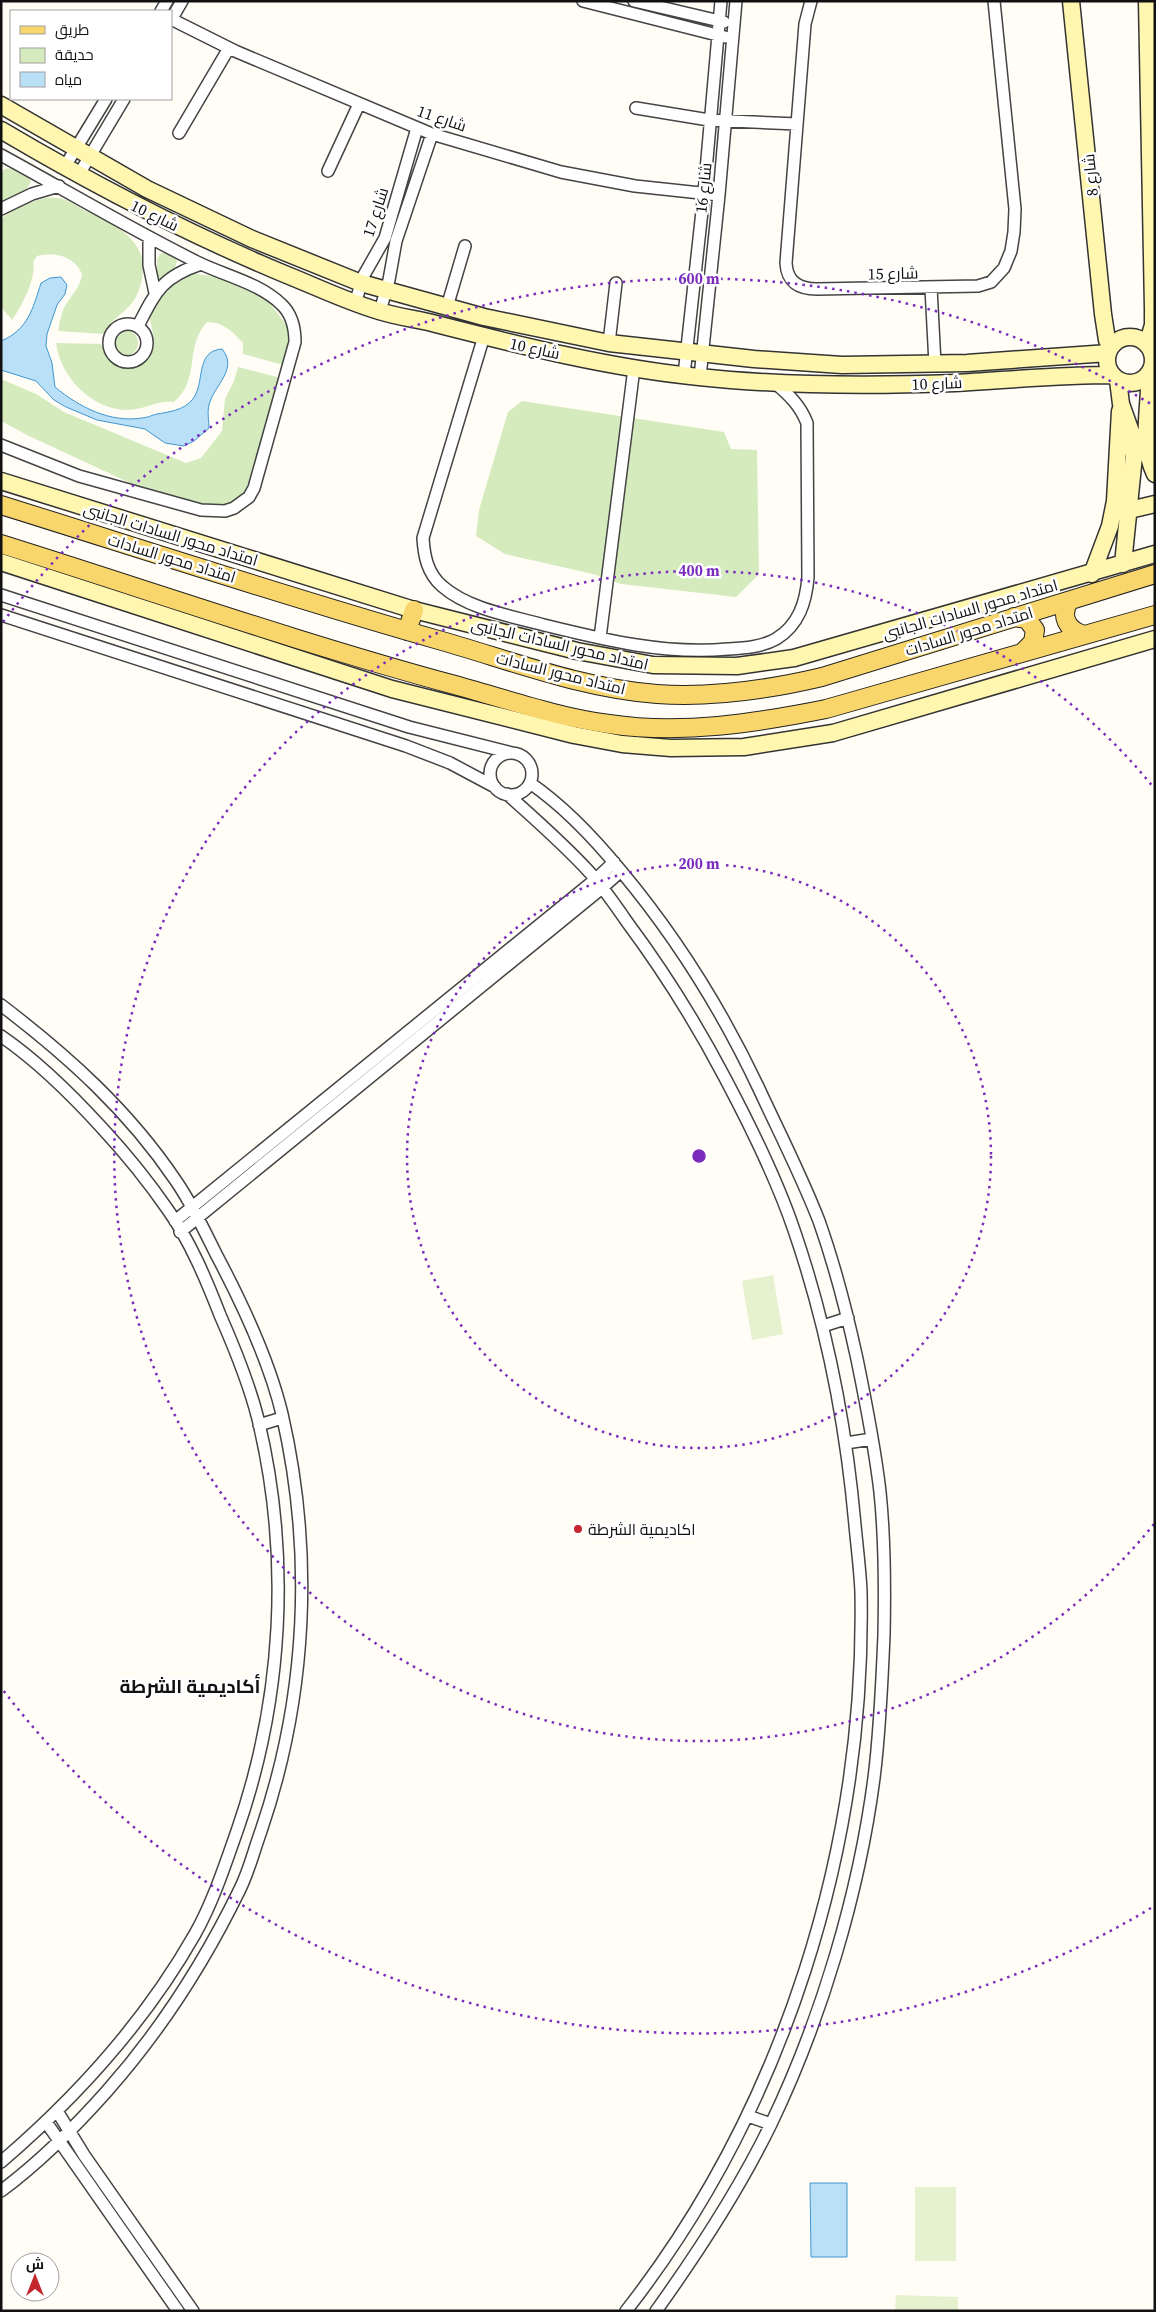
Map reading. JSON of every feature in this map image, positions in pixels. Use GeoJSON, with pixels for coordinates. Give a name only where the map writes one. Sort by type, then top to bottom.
{"type":"FeatureCollection","features":[{"type":"Feature","properties":{"kind":"main road","name":"امتداد محور السادات"},"geometry":{"type":"LineString","coordinates":[[1,505],[407,631],[573,679],[656,694],[740,693],[781,687],[822,677],[1155,574]]}},
{"type":"Feature","properties":{"kind":"main road"},"geometry":{"type":"LineString","coordinates":[[1,544],[398,670],[566,715],[610,724],[687,728],[782,718],[826,709],[1155,615]]}},
{"type":"Feature","properties":{"kind":"main road"},"geometry":{"type":"LineString","coordinates":[[1069,601],[1065,619],[1072,630],[1084,635]]}},
{"type":"Feature","properties":{"kind":"main road"},"geometry":{"type":"LineString","coordinates":[[407,631],[414,610]]}},
{"type":"Feature","properties":{"kind":"main road"},"geometry":{"type":"LineString","coordinates":[[1014,617],[1027,619],[1034,630],[1033,642],[1024,651]]}},
{"type":"Feature","properties":{"kind":"street"},"geometry":{"type":"LineString","coordinates":[[172,18],[182,1]]}},
{"type":"Feature","properties":{"kind":"street"},"geometry":{"type":"LineString","coordinates":[[583,1],[732,39]]}},
{"type":"Feature","properties":{"kind":"street"},"geometry":{"type":"LineString","coordinates":[[634,1],[733,24]]}},
{"type":"Feature","properties":{"kind":"street","name":"شارع 16"},"geometry":{"type":"LineString","coordinates":[[700,377],[694,353],[704,193],[721,1]]}},
{"type":"Feature","properties":{"kind":"street","name":"شارع 16"},"geometry":{"type":"LineString","coordinates":[[684,375],[694,353],[720,195],[736,1]]}},
{"type":"Feature","properties":{"kind":"street","name":"شارع 15"},"geometry":{"type":"LineString","coordinates":[[811,1],[805,24],[786,263],[787,270],[796,285],[804,289],[978,286],[991,282],[1004,268],[1011,251],[1015,209],[994,1]]}},
{"type":"Feature","properties":{"kind":"street","name":"شارع 8"},"geometry":{"type":"LineString","coordinates":[[1071,1],[1103,314],[1110,350]]}},
{"type":"Feature","properties":{"kind":"street"},"geometry":{"type":"LineString","coordinates":[[1147,1],[1153,168],[1153,316],[1150,340],[1147,345]]}},
{"type":"Feature","properties":{"kind":"street","name":"شارع 11"},"geometry":{"type":"LineString","coordinates":[[172,20],[229,48],[432,134],[561,172],[635,186],[720,195]]}},
{"type":"Feature","properties":{"kind":"street"},"geometry":{"type":"LineString","coordinates":[[179,133],[229,48]]}},
{"type":"Feature","properties":{"kind":"street"},"geometry":{"type":"LineString","coordinates":[[71,172],[82,153],[106,100]]}},
{"type":"Feature","properties":{"kind":"street"},"geometry":{"type":"LineString","coordinates":[[82,153],[123,100]]}},
{"type":"Feature","properties":{"kind":"street"},"geometry":{"type":"LineString","coordinates":[[328,171],[359,104]]}},
{"type":"Feature","properties":{"kind":"street","name":"شارع 10"},"geometry":{"type":"LineString","coordinates":[[1,105],[82,153],[192,212],[300,260],[386,291],[484,317],[609,343],[694,353],[842,365],[935,364],[1110,350]]}},
{"type":"Feature","properties":{"kind":"street"},"geometry":{"type":"LineString","coordinates":[[636,108],[710,120],[798,124]]}},
{"type":"Feature","properties":{"kind":"street","name":"شارع 17"},"geometry":{"type":"LineString","coordinates":[[355,303],[361,283],[385,238],[417,128]]}},
{"type":"Feature","properties":{"kind":"street","name":"شارع 10"},"geometry":{"type":"LineString","coordinates":[[1,130],[71,172],[232,252],[380,312],[484,336],[634,368],[700,377],[872,385],[1115,377]]}},
{"type":"Feature","properties":{"kind":"street","name":"شارع 17"},"geometry":{"type":"LineString","coordinates":[[380,312],[396,241],[432,134]]}},
{"type":"Feature","properties":{"kind":"street"},"geometry":{"type":"LineString","coordinates":[[1,155],[149,237],[201,264],[230,274],[274,298],[288,313],[295,332],[291,361],[257,479],[249,497],[225,512],[189,507],[80,476],[1,445]]}},
{"type":"Feature","properties":{"kind":"street"},"geometry":{"type":"LineString","coordinates":[[1,209],[32,194],[59,186]]}},
{"type":"Feature","properties":{"kind":"street"},"geometry":{"type":"LineString","coordinates":[[149,237],[149,265],[155,293]]}},
{"type":"Feature","properties":{"kind":"street"},"geometry":{"type":"LineString","coordinates":[[447,307],[465,246]]}},
{"type":"Feature","properties":{"kind":"street"},"geometry":{"type":"LineString","coordinates":[[138,326],[155,293],[176,275],[201,264]]}},
{"type":"Feature","properties":{"kind":"street"},"geometry":{"type":"LineString","coordinates":[[609,343],[616,283]]}},
{"type":"Feature","properties":{"kind":"street"},"geometry":{"type":"LineString","coordinates":[[931,288],[935,364]]}},
{"type":"Feature","properties":{"kind":"street"},"geometry":{"type":"LineString","coordinates":[[484,336],[423,538],[424,555],[430,572],[441,585],[474,603],[514,617],[637,646],[677,650],[759,646],[776,639],[789,628],[800,614],[806,597],[808,578],[807,424],[802,411],[794,400],[772,381]]}},
{"type":"Feature","properties":{"kind":"street"},"geometry":{"type":"LineString","coordinates":[[1092,574],[1121,512],[1134,456],[1131,432],[1121,404],[1115,377],[1108,368],[1110,350],[1122,338],[1131,337],[1140,340],[1147,345],[1152,354],[1146,444],[1155,474]]}},
{"type":"Feature","properties":{"kind":"street"},"geometry":{"type":"LineString","coordinates":[[600,638],[634,368]]}},
{"type":"Feature","properties":{"kind":"street"},"geometry":{"type":"LineString","coordinates":[[1115,377],[1132,383],[1152,376]]}},
{"type":"Feature","properties":{"kind":"street","name":"امتداد محور السادات الجانبى"},"geometry":{"type":"LineString","coordinates":[[1,481],[414,610],[618,660],[653,665],[737,666],[794,658],[1092,574],[1155,554]]}},
{"type":"Feature","properties":{"kind":"street"},"geometry":{"type":"LineString","coordinates":[[1121,512],[1155,504]]}},
{"type":"Feature","properties":{"kind":"street"},"geometry":{"type":"LineString","coordinates":[[1121,512],[1123,564]]}},
{"type":"Feature","properties":{"kind":"street"},"geometry":{"type":"LineString","coordinates":[[1,562],[392,689],[574,735],[622,744],[663,748],[744,746],[833,733],[1155,639]]}},
{"type":"Feature","properties":{"kind":"street"},"geometry":{"type":"LineString","coordinates":[[1,595],[409,727],[518,754],[529,763],[532,776],[530,783],[520,793],[506,794]]}},
{"type":"Feature","properties":{"kind":"street"},"geometry":{"type":"LineString","coordinates":[[1,616],[406,746],[450,763],[506,794],[542,826],[599,884],[693,1017],[767,1161],[793,1226],[823,1326],[843,1416],[861,1590],[858,1686],[851,1766],[835,1857],[811,1949],[779,2044],[748,2116],[702,2200],[656,2272],[626,2311]]}},
{"type":"Feature","properties":{"kind":"street"},"geometry":{"type":"LineString","coordinates":[[495,787],[491,774],[494,762],[505,754],[512,753]]}},
{"type":"Feature","properties":{"kind":"street"},"geometry":{"type":"LineString","coordinates":[[530,783],[563,808],[617,866],[673,939],[708,991],[747,1063],[819,1222],[848,1318],[872,1439],[880,1494],[885,1587],[882,1675],[874,1778],[856,1874],[828,1977],[804,2049],[771,2124],[727,2207],[656,2311]]}},
{"type":"Feature","properties":{"kind":"street"},"geometry":{"type":"LineString","coordinates":[[178,1227],[599,884],[617,866]]}},
{"type":"Feature","properties":{"kind":"street"},"geometry":{"type":"LineString","coordinates":[[1,1005],[54,1045],[101,1089],[136,1129],[172,1175],[194,1213],[238,1296],[261,1352],[282,1418],[293,1476],[301,1547],[301,1640],[290,1726],[275,1790],[242,1886],[193,1976],[166,2019],[127,2068],[69,2130],[1,2191]]}},
{"type":"Feature","properties":{"kind":"street"},"geometry":{"type":"LineString","coordinates":[[1,1036],[69,1092],[127,1156],[178,1227],[206,1280],[240,1362],[259,1425],[270,1480],[279,1586],[276,1661],[266,1724],[252,1790],[227,1862],[196,1932],[156,1996],[113,2053],[58,2111],[1,2162]]}},
{"type":"Feature","properties":{"kind":"street"},"geometry":{"type":"LineString","coordinates":[[823,1326],[848,1318]]}},
{"type":"Feature","properties":{"kind":"street"},"geometry":{"type":"LineString","coordinates":[[259,1425],[282,1418]]}},
{"type":"Feature","properties":{"kind":"street"},"geometry":{"type":"LineString","coordinates":[[846,1444],[872,1439]]}},
{"type":"Feature","properties":{"kind":"street"},"geometry":{"type":"LineString","coordinates":[[58,2111],[69,2130],[193,2311]]}},
{"type":"Feature","properties":{"kind":"street"},"geometry":{"type":"LineString","coordinates":[[748,2116],[771,2124]]}},
{"type":"Feature","properties":{"kind":"street"},"geometry":{"type":"LineString","coordinates":[[46,2122],[178,2311]]}},
{"type":"Feature","properties":{"kind":"green space"},"geometry":{"type":"Polygon","coordinates":[[[4,169],[18,169],[18,173],[22,171],[27,174],[31,182],[26,190],[2,204],[1,175],[4,169]]]}},
{"type":"Feature","properties":{"kind":"green space"},"geometry":{"type":"Polygon","coordinates":[[[45,198],[66,200],[119,228],[136,245],[141,256],[143,268],[138,293],[134,301],[113,321],[104,334],[58,331],[63,311],[77,288],[82,274],[79,268],[69,259],[57,255],[37,256],[33,262],[33,276],[27,292],[12,320],[1,307],[1,219],[15,207],[45,198]]]}},
{"type":"Feature","properties":{"kind":"green space"},"geometry":{"type":"Polygon","coordinates":[[[167,252],[177,259],[177,263],[170,272],[157,280],[157,259],[160,254],[167,252]]]}},
{"type":"Feature","properties":{"kind":"green space"},"geometry":{"type":"Polygon","coordinates":[[[191,273],[223,278],[265,297],[288,327],[289,340],[283,365],[243,354],[243,343],[231,331],[223,325],[207,322],[196,342],[187,383],[182,393],[174,402],[162,402],[133,410],[126,410],[101,404],[79,388],[64,367],[56,343],[101,344],[117,364],[130,366],[142,362],[151,354],[154,344],[149,313],[165,288],[191,273]]]}},
{"type":"Feature","properties":{"kind":"green space"},"geometry":{"type":"Polygon","coordinates":[[[125,330],[134,334],[138,343],[134,352],[125,356],[116,352],[112,343],[116,334],[125,330]]]}},
{"type":"Feature","properties":{"kind":"green space"},"geometry":{"type":"Polygon","coordinates":[[[238,367],[281,378],[256,472],[246,495],[220,509],[158,496],[1,421],[1,379],[36,394],[64,412],[186,463],[201,458],[222,431],[225,399],[234,381],[238,367]]]}},
{"type":"Feature","properties":{"kind":"green space"},"geometry":{"type":"Polygon","coordinates":[[[522,401],[724,432],[731,449],[757,450],[759,574],[736,597],[621,584],[593,574],[505,554],[476,536],[479,510],[508,412],[522,401]]]}},
{"type":"Feature","properties":{"kind":"green space"},"geometry":{"type":"Polygon","coordinates":[[[773,1275],[783,1334],[752,1340],[742,1281],[773,1275]]]}},
{"type":"Feature","properties":{"kind":"green space"},"geometry":{"type":"Polygon","coordinates":[[[915,2187],[956,2187],[956,2261],[915,2261],[915,2187]]]}},
{"type":"Feature","properties":{"kind":"green space"},"geometry":{"type":"Polygon","coordinates":[[[896,2295],[958,2297],[958,2311],[895,2311],[896,2295]]]}},
{"type":"Feature","properties":{"kind":"water"},"geometry":{"type":"Polygon","coordinates":[[[61,277],[67,285],[65,294],[57,305],[47,334],[46,346],[52,363],[55,387],[74,401],[107,416],[130,419],[146,418],[155,414],[176,410],[189,403],[199,386],[207,356],[213,351],[222,349],[227,356],[227,370],[209,405],[209,428],[194,441],[184,446],[165,443],[145,429],[97,420],[66,407],[54,400],[36,381],[1,370],[1,341],[18,331],[28,317],[41,283],[50,278],[61,277]]]}},
{"type":"Feature","properties":{"kind":"water"},"geometry":{"type":"Polygon","coordinates":[[[810,2183],[847,2183],[847,2257],[811,2257],[810,2183]]]}},
{"type":"Feature","properties":{"kind":"place","name":"اكاديمية الشرطة"},"geometry":{"type":"Point","coordinates":[578,1529]}},
{"type":"Feature","properties":{"kind":"district","name":"أكاديمية الشرطة"},"geometry":{"type":"Point","coordinates":[190,1686]}}]}
